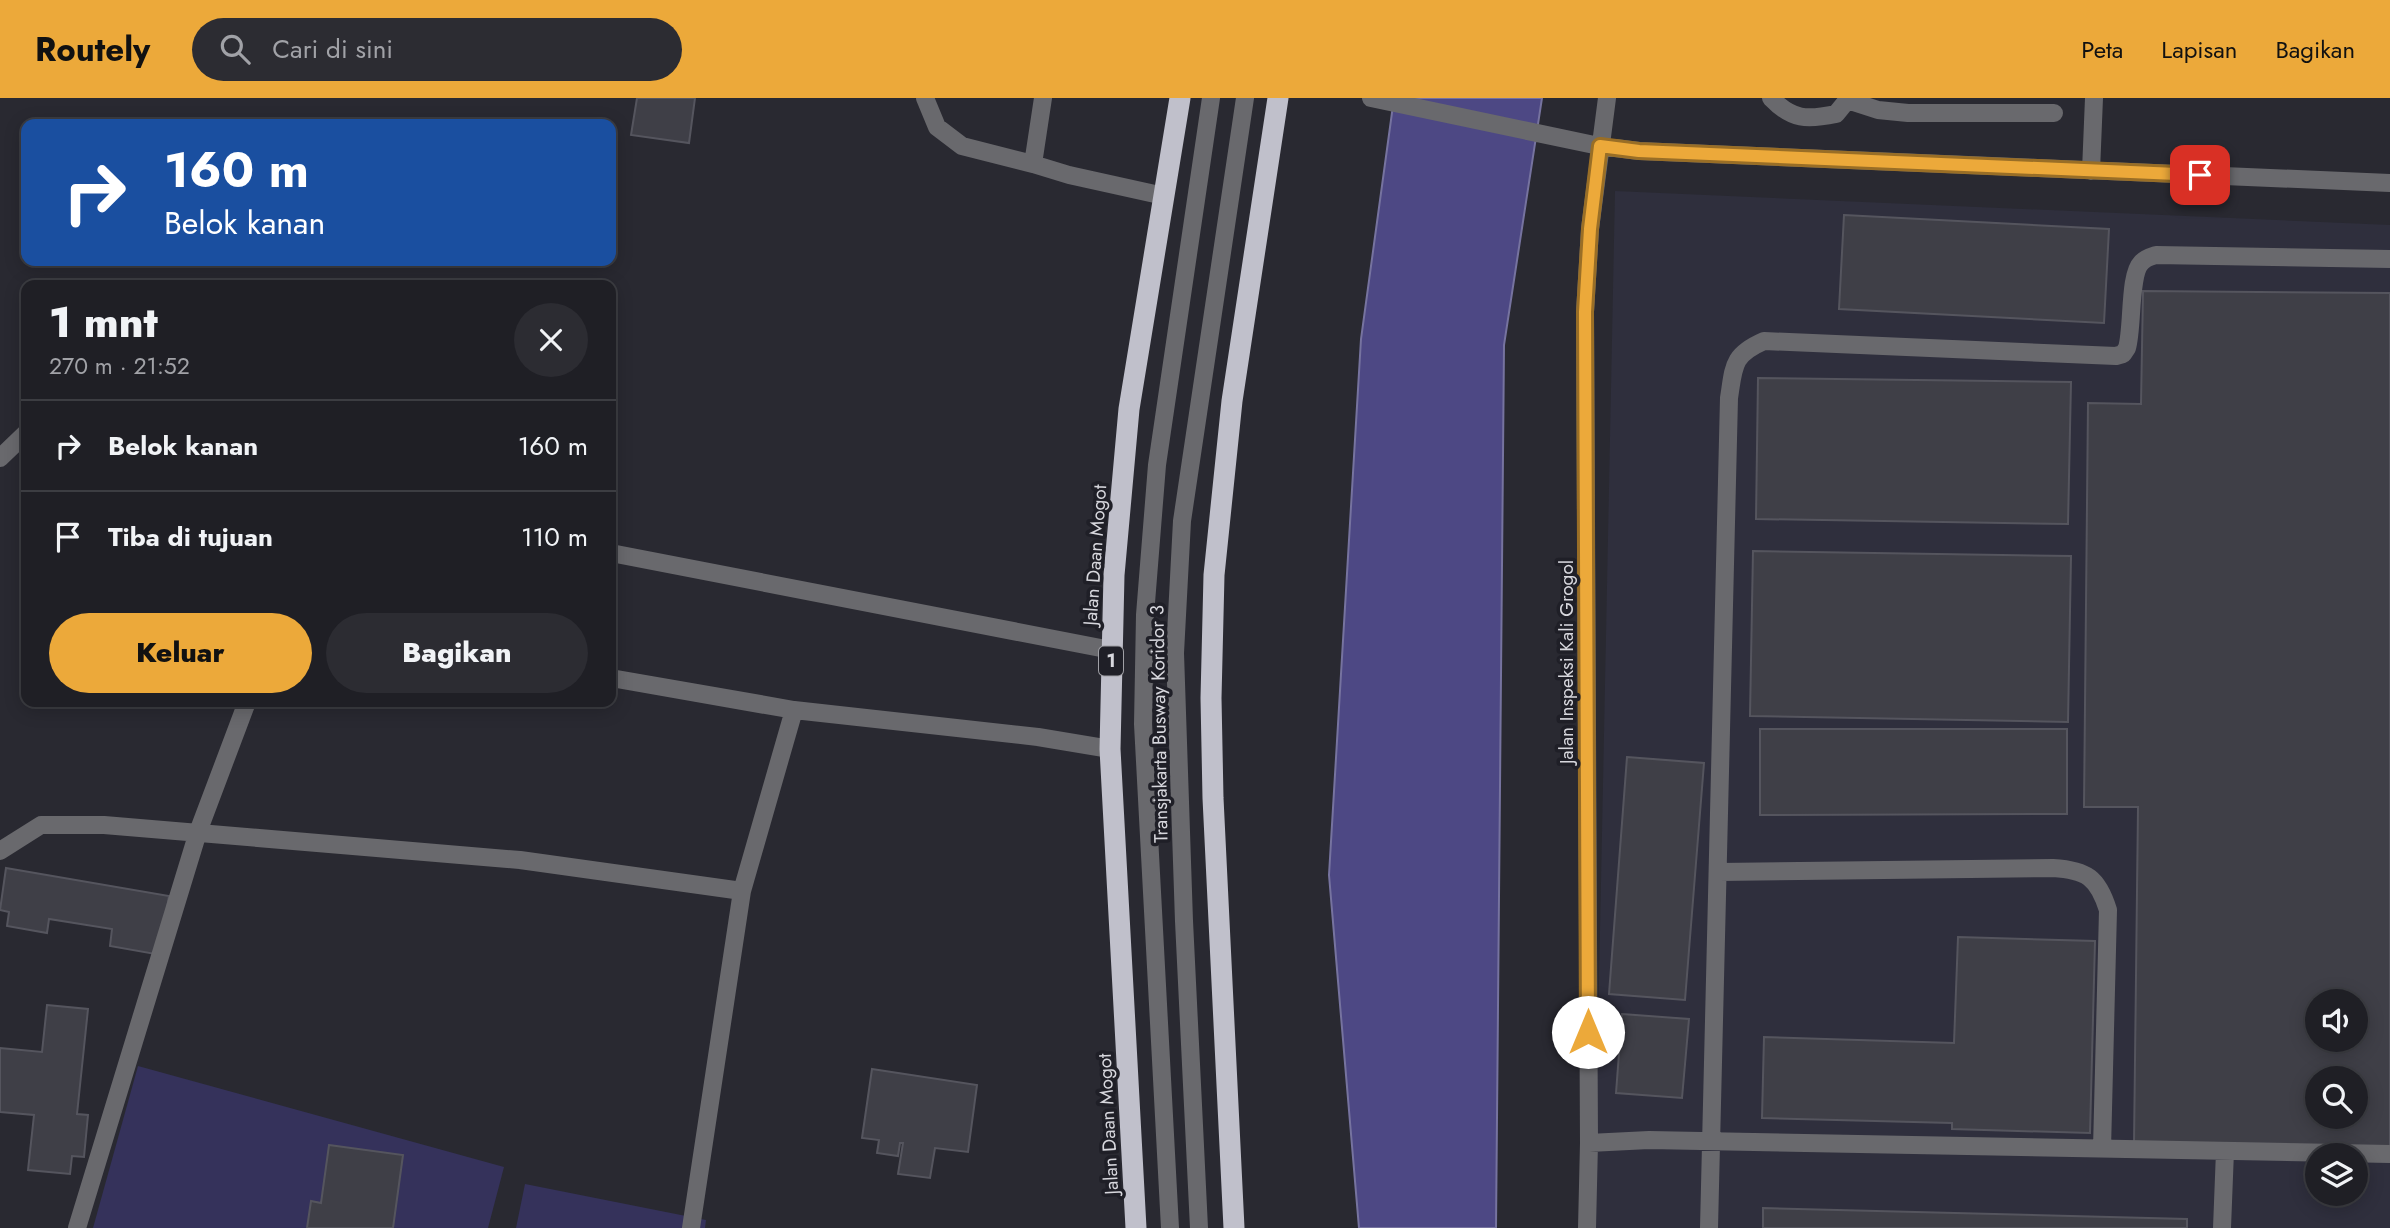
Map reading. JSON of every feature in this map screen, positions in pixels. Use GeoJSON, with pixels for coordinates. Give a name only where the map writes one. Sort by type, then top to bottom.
{"type":"FeatureCollection","features":[{"type":"Feature","properties":{"kind":"highway","name":"Jalan Daan Mogot"},"geometry":{"type":"LineString","coordinates":[[1136,1228],[1110,749],[1111,650],[1114,575],[1129,409],[1180,98]]}},
{"type":"Feature","properties":{"kind":"highway"},"geometry":{"type":"LineString","coordinates":[[1234,1228],[1213,798],[1211,698],[1214,575],[1232,401],[1279,98]]}},
{"type":"Feature","properties":{"kind":"street"},"geometry":{"type":"LineString","coordinates":[[925,98],[937,127],[962,146],[1069,175],[1164,196]]}},
{"type":"Feature","properties":{"kind":"street"},"geometry":{"type":"LineString","coordinates":[[1033,164],[1043,98]]}},
{"type":"Feature","properties":{"kind":"street","name":"Transjakarta Busway Koridor 3"},"geometry":{"type":"LineString","coordinates":[[1170,1228],[1143,724],[1145,615],[1157,465],[1211,98]]}},
{"type":"Feature","properties":{"kind":"street","name":"Transjakarta Busway Koridor 3"},"geometry":{"type":"LineString","coordinates":[[1199,1228],[1184,921],[1175,653],[1182,521],[1245,98]]}},
{"type":"Feature","properties":{"kind":"street"},"geometry":{"type":"LineString","coordinates":[[1371,98],[1600,146],[1639,151],[2390,183]]}},
{"type":"Feature","properties":{"kind":"street","name":"Jalan Inspeksi Kali Grogol"},"geometry":{"type":"LineString","coordinates":[[1587,1228],[1589,1143],[1585,312],[1590,229],[1607,98]]}},
{"type":"Feature","properties":{"kind":"street"},"geometry":{"type":"LineString","coordinates":[[1770,98],[1781,109],[1805,119],[1836,114],[1848,99],[1878,110],[1908,113],[2054,113]]}},
{"type":"Feature","properties":{"kind":"street"},"geometry":{"type":"LineString","coordinates":[[2091,171],[2094,98]]}},
{"type":"Feature","properties":{"kind":"street"},"geometry":{"type":"LineString","coordinates":[[1709,1228],[1729,398],[1733,370],[1744,349],[1764,341],[2116,356],[2127,348],[2136,274],[2142,261],[2148,257],[2390,259]]}},
{"type":"Feature","properties":{"kind":"street"},"geometry":{"type":"LineString","coordinates":[[0,458],[21,438]]}},
{"type":"Feature","properties":{"kind":"street"},"geometry":{"type":"LineString","coordinates":[[616,554],[1111,650]]}},
{"type":"Feature","properties":{"kind":"street"},"geometry":{"type":"LineString","coordinates":[[616,679],[794,710],[1038,737],[1110,749]]}},
{"type":"Feature","properties":{"kind":"street"},"geometry":{"type":"LineString","coordinates":[[77,1228],[198,832],[245,707]]}},
{"type":"Feature","properties":{"kind":"street"},"geometry":{"type":"LineString","coordinates":[[691,1228],[742,891],[794,710]]}},
{"type":"Feature","properties":{"kind":"street"},"geometry":{"type":"LineString","coordinates":[[0,850],[41,825],[104,825],[520,860],[742,891]]}},
{"type":"Feature","properties":{"kind":"street"},"geometry":{"type":"LineString","coordinates":[[1719,872],[2053,868],[2074,869],[2090,877],[2101,889],[2108,910],[2102,1149]]}},
{"type":"Feature","properties":{"kind":"street"},"geometry":{"type":"LineString","coordinates":[[1589,1143],[1649,1140],[2390,1154]]}},
{"type":"Feature","properties":{"kind":"street"},"geometry":{"type":"LineString","coordinates":[[2222,1228],[2225,1151]]}},
{"type":"Feature","properties":{"kind":"shaded area"},"geometry":{"type":"Polygon","coordinates":[[[1394,98],[1542,98],[1504,345],[1496,1228],[1359,1228],[1329,875],[1361,339],[1394,98]]]}},
{"type":"Feature","properties":{"kind":"shaded area"},"geometry":{"type":"Polygon","coordinates":[[[1615,191],[2390,225],[2390,1228],[1594,1228],[1615,191]]]}},
{"type":"Feature","properties":{"kind":"shaded area"},"geometry":{"type":"Polygon","coordinates":[[[138,1066],[504,1167],[488,1228],[93,1228],[138,1066]]]}},
{"type":"Feature","properties":{"kind":"shaded area"},"geometry":{"type":"Polygon","coordinates":[[[525,1184],[706,1220],[705,1228],[516,1228],[525,1184]]]}},
{"type":"Feature","properties":{"kind":"building"},"geometry":{"type":"Polygon","coordinates":[[[637,98],[695,98],[689,143],[631,135],[637,98]]]}},
{"type":"Feature","properties":{"kind":"building"},"geometry":{"type":"Polygon","coordinates":[[[1844,215],[2109,229],[2104,323],[1839,309],[1844,215]]]}},
{"type":"Feature","properties":{"kind":"building"},"geometry":{"type":"Polygon","coordinates":[[[2143,291],[2390,293],[2390,1147],[2368,1147],[2368,1143],[2305,1143],[2305,1146],[2134,1145],[2138,807],[2084,807],[2088,403],[2141,404],[2143,291]]]}},
{"type":"Feature","properties":{"kind":"building"},"geometry":{"type":"Polygon","coordinates":[[[1758,378],[2071,382],[2068,524],[1756,519],[1758,378]]]}},
{"type":"Feature","properties":{"kind":"building"},"geometry":{"type":"Polygon","coordinates":[[[1753,551],[2071,556],[2068,722],[1750,716],[1753,551]]]}},
{"type":"Feature","properties":{"kind":"building"},"geometry":{"type":"Polygon","coordinates":[[[1760,729],[2067,729],[2067,814],[1760,815],[1760,729]]]}},
{"type":"Feature","properties":{"kind":"building"},"geometry":{"type":"Polygon","coordinates":[[[1627,757],[1704,763],[1685,1000],[1609,994],[1627,757]]]}},
{"type":"Feature","properties":{"kind":"building"},"geometry":{"type":"Polygon","coordinates":[[[6,868],[169,896],[162,938],[155,954],[110,946],[112,929],[49,919],[47,933],[7,926],[9,912],[0,910],[6,868]]]}},
{"type":"Feature","properties":{"kind":"building"},"geometry":{"type":"Polygon","coordinates":[[[1958,937],[2095,941],[2090,1133],[1952,1129],[1952,1123],[1762,1118],[1764,1037],[1954,1043],[1958,937]]]}},
{"type":"Feature","properties":{"kind":"building"},"geometry":{"type":"Polygon","coordinates":[[[47,1005],[88,1009],[77,1114],[88,1115],[84,1157],[72,1156],[70,1174],[28,1170],[34,1115],[0,1112],[0,1048],[42,1052],[47,1005]]]}},
{"type":"Feature","properties":{"kind":"building"},"geometry":{"type":"Polygon","coordinates":[[[1622,1014],[1689,1019],[1682,1098],[1616,1093],[1622,1014]]]}},
{"type":"Feature","properties":{"kind":"building"},"geometry":{"type":"Polygon","coordinates":[[[872,1069],[977,1085],[968,1152],[935,1148],[930,1178],[898,1174],[903,1143],[900,1143],[898,1156],[877,1153],[879,1140],[862,1138],[872,1069]]]}},
{"type":"Feature","properties":{"kind":"building"},"geometry":{"type":"Polygon","coordinates":[[[329,1145],[403,1155],[393,1228],[307,1228],[311,1201],[321,1203],[329,1145]]]}},
{"type":"Feature","properties":{"kind":"building"},"geometry":{"type":"Polygon","coordinates":[[[1763,1208],[2187,1219],[2187,1228],[1763,1228],[1763,1208]]]}},
{"type":"Feature","properties":{"kind":"route"},"geometry":{"type":"LineString","coordinates":[[1588,1032],[1585,312],[1590,229],[1600,146],[1639,151],[2200,175]]}}]}
